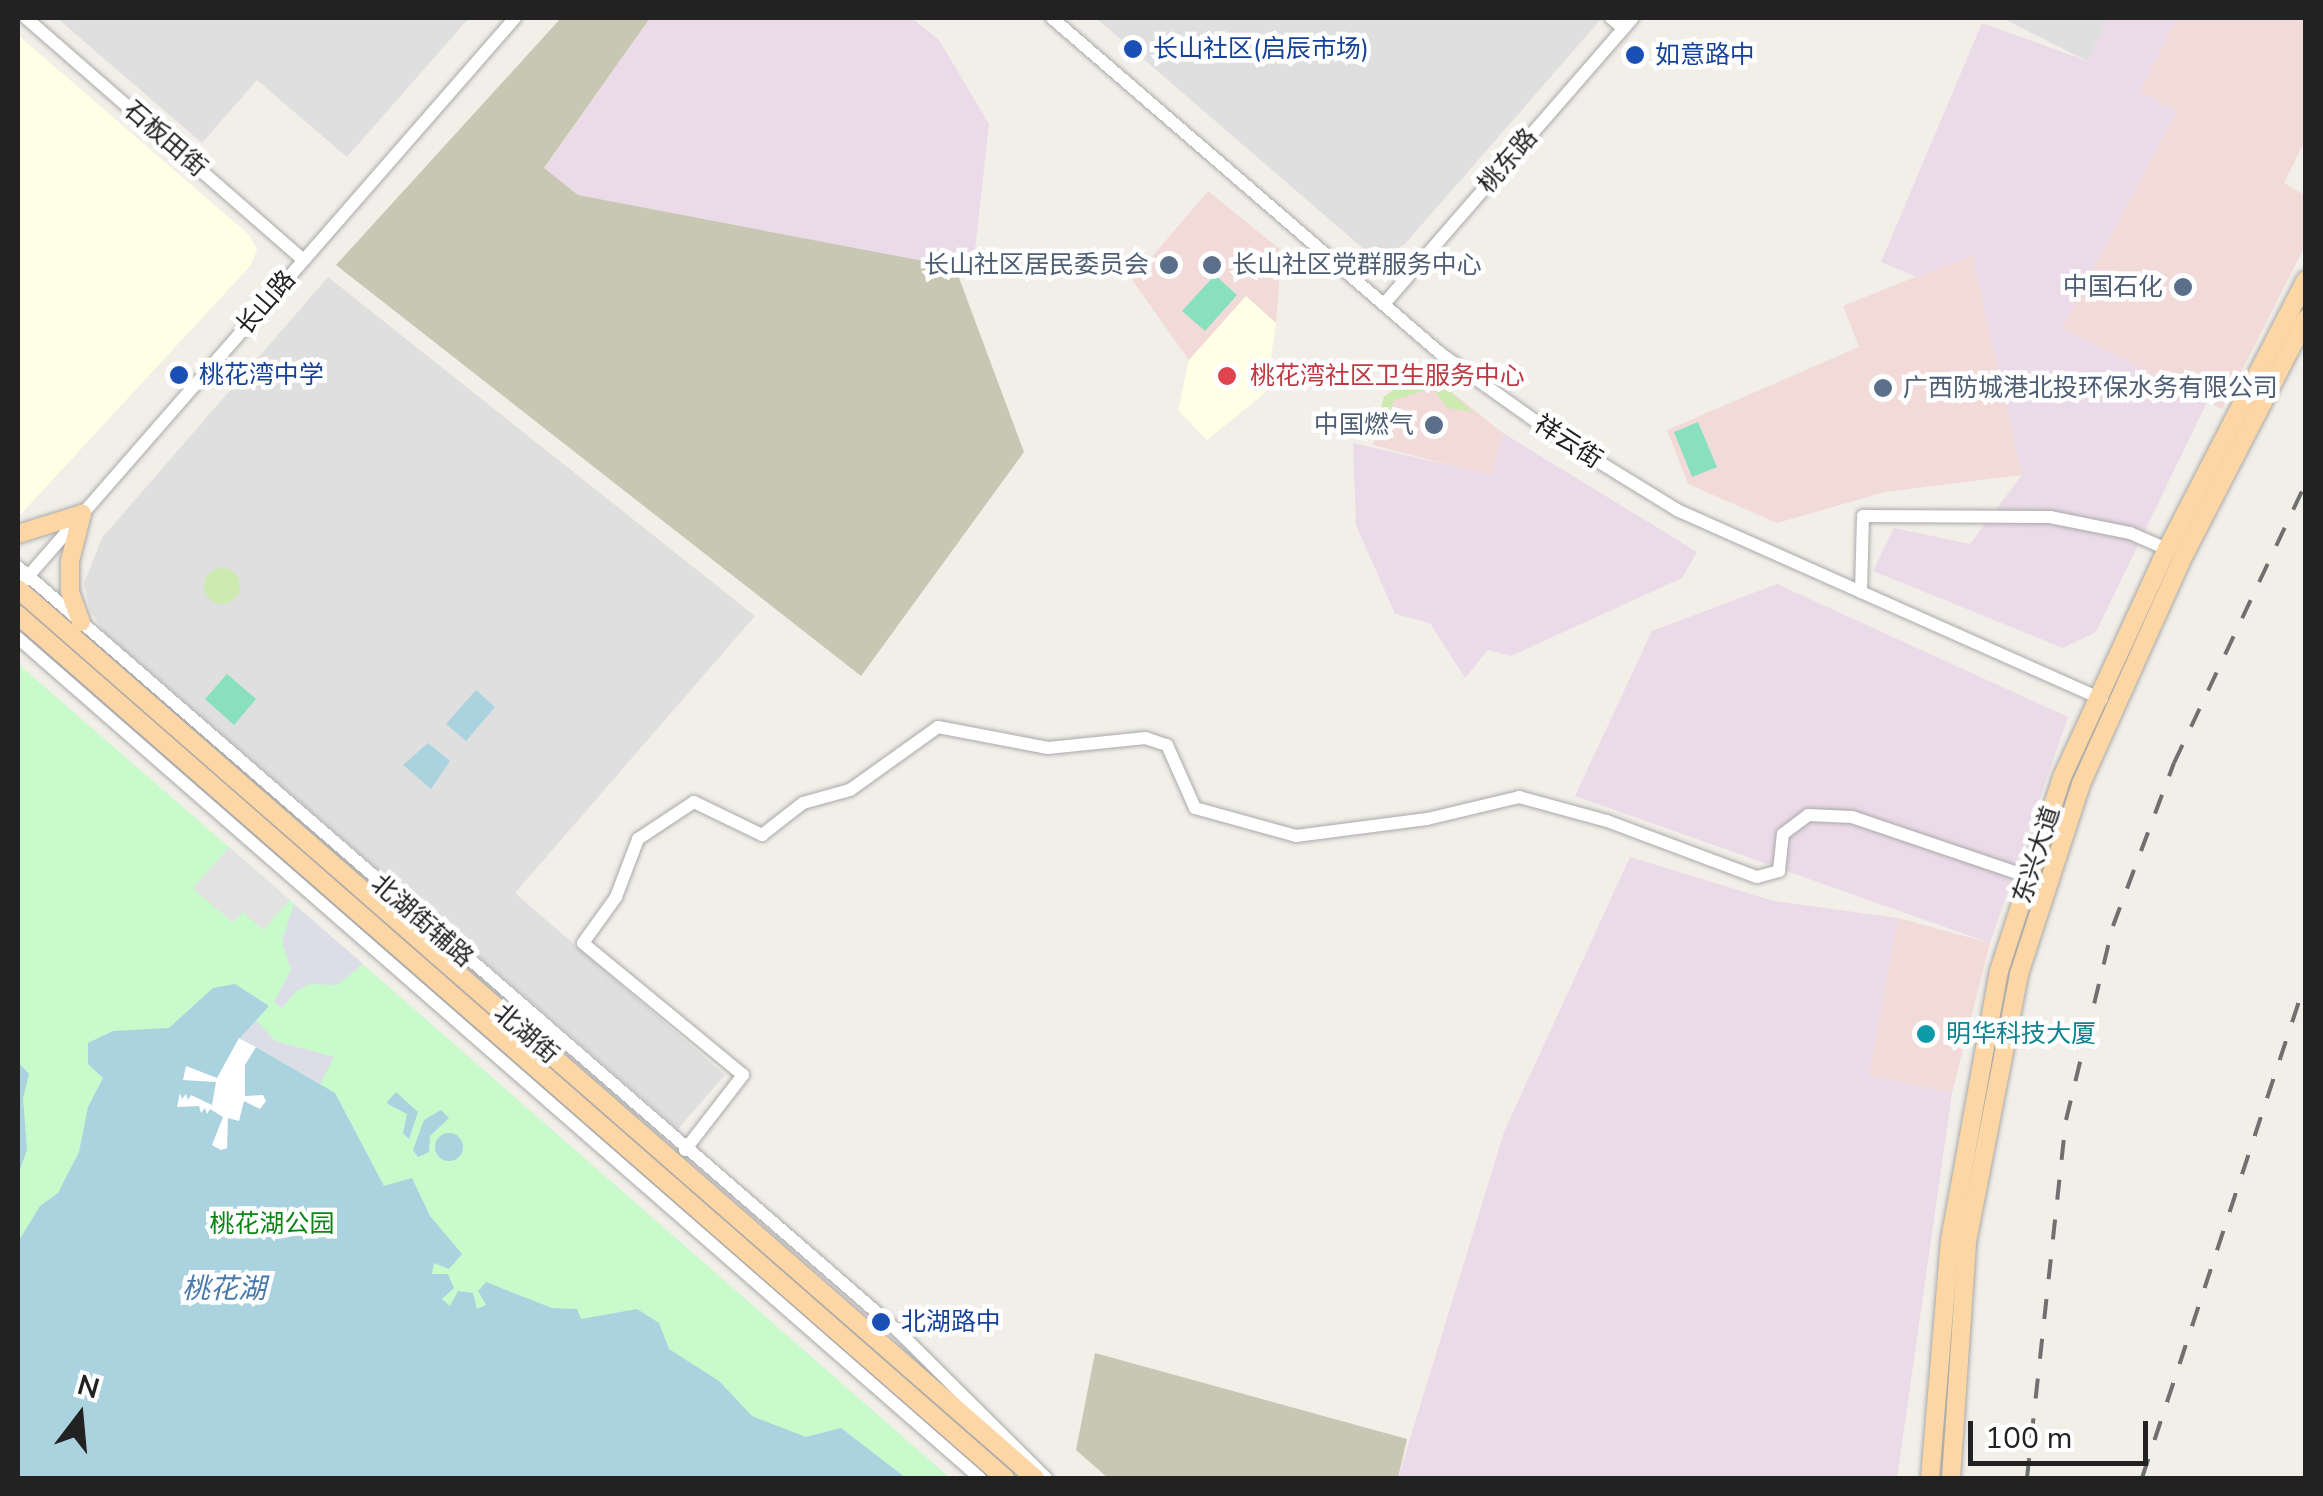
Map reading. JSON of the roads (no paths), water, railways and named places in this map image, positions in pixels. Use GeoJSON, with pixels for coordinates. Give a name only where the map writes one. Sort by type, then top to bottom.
{"type":"FeatureCollection","features":[{"type":"Feature","properties":{"kind":"main road","name":"东兴大道"},"geometry":{"type":"LineString","coordinates":[[1930,1478],[1950,1240],[1975,1082],[1999,971],[2029,876],[2097,697],[2167,549],[2306,280]]}},
{"type":"Feature","properties":{"kind":"main road","name":"东兴大道"},"geometry":{"type":"LineString","coordinates":[[1951,1478],[1967,1242],[1996,1084],[2026,955],[2081,784],[2306,319]]}},
{"type":"Feature","properties":{"kind":"main road"},"geometry":{"type":"LineString","coordinates":[[18,534],[82,514],[70,591],[80,622]]}},
{"type":"Feature","properties":{"kind":"main road","name":"北湖街"},"geometry":{"type":"LineString","coordinates":[[20,580],[728,1199],[1035,1478]]}},
{"type":"Feature","properties":{"kind":"main road","name":"北湖街"},"geometry":{"type":"LineString","coordinates":[[18,616],[1006,1478]]}},
{"type":"Feature","properties":{"kind":"street","name":"石板田街"},"geometry":{"type":"LineString","coordinates":[[26,18],[304,260]]}},
{"type":"Feature","properties":{"kind":"street","name":"长山路"},"geometry":{"type":"LineString","coordinates":[[20,580],[515,18]]}},
{"type":"Feature","properties":{"kind":"street","name":"祥云街"},"geometry":{"type":"LineString","coordinates":[[1052,18],[1384,304],[1488,388],[1622,476],[1677,510],[2116,706]]}},
{"type":"Feature","properties":{"kind":"street"},"geometry":{"type":"LineString","coordinates":[[1611,18],[1628,23]]}},
{"type":"Feature","properties":{"kind":"street","name":"桃东路"},"geometry":{"type":"LineString","coordinates":[[1384,304],[1628,23]]}},
{"type":"Feature","properties":{"kind":"street"},"geometry":{"type":"LineString","coordinates":[[1861,592],[1864,516],[2050,517],[2130,533],[2167,549]]}},
{"type":"Feature","properties":{"kind":"street"},"geometry":{"type":"LineString","coordinates":[[20,580],[80,622],[235,768]]}},
{"type":"Feature","properties":{"kind":"street"},"geometry":{"type":"LineString","coordinates":[[18,638],[980,1478]]}},
{"type":"Feature","properties":{"kind":"street"},"geometry":{"type":"LineString","coordinates":[[684,1150],[742,1075],[583,943],[616,897],[638,839],[694,802],[762,835],[803,804],[850,790],[938,728],[1048,748],[1145,738],[1167,745],[1195,808],[1296,836],[1427,819],[1519,797],[1608,820],[1746,875],[1778,871],[1784,834],[1808,814],[1852,817],[2029,876]]}},
{"type":"Feature","properties":{"kind":"street"},"geometry":{"type":"LineString","coordinates":[[584,1073],[684,1150],[728,1199],[925,1356],[1046,1478]]}},
{"type":"Feature","properties":{"kind":"water"},"geometry":{"type":"Polygon","coordinates":[[[476,690],[495,707],[466,741],[446,724],[476,690]]]}},
{"type":"Feature","properties":{"kind":"water"},"geometry":{"type":"Polygon","coordinates":[[[428,743],[450,761],[431,789],[403,765],[428,743]]]}},
{"type":"Feature","properties":{"kind":"water","name":"桃花湖"},"geometry":{"type":"Polygon","coordinates":[[[235,984],[269,1006],[240,1038],[335,1093],[384,1186],[412,1178],[430,1216],[462,1254],[449,1269],[434,1263],[432,1274],[448,1274],[454,1288],[442,1299],[450,1306],[458,1291],[473,1293],[477,1309],[486,1305],[478,1291],[486,1282],[552,1308],[577,1309],[581,1319],[637,1309],[659,1323],[669,1349],[719,1381],[752,1416],[806,1437],[841,1428],[906,1478],[18,1478],[18,1242],[40,1206],[58,1193],[79,1152],[88,1107],[103,1078],[88,1064],[88,1043],[113,1031],[169,1028],[213,988],[235,984]]]}},
{"type":"Feature","properties":{"kind":"water"},"geometry":{"type":"Polygon","coordinates":[[[18,1062],[29,1074],[23,1098],[27,1150],[18,1175],[18,1062]]]}},
{"type":"Feature","properties":{"kind":"water"},"geometry":{"type":"Polygon","coordinates":[[[396,1092],[418,1112],[409,1139],[403,1133],[407,1114],[386,1103],[396,1092]]]}},
{"type":"Feature","properties":{"kind":"water"},"geometry":{"type":"Polygon","coordinates":[[[441,1110],[449,1118],[430,1136],[429,1152],[418,1157],[413,1150],[424,1120],[441,1110]]]}},
{"type":"Feature","properties":{"kind":"water"},"geometry":{"type":"Polygon","coordinates":[[[449,1133],[459,1137],[463,1147],[459,1157],[449,1161],[439,1157],[435,1147],[439,1137],[449,1133]]]}},
{"type":"Feature","properties":{"kind":"railway"},"geometry":{"type":"LineString","coordinates":[[2027,1478],[2066,1120],[2113,926],[2174,763],[2306,482]]}},
{"type":"Feature","properties":{"kind":"railway"},"geometry":{"type":"LineString","coordinates":[[2142,1478],[2306,980]]}},
{"type":"Feature","properties":{"kind":"place","name":"长山社区(启辰市场)"},"geometry":{"type":"Point","coordinates":[1133,49]}},
{"type":"Feature","properties":{"kind":"place","name":"如意路中"},"geometry":{"type":"Point","coordinates":[1635,55]}},
{"type":"Feature","properties":{"kind":"place","name":"长山社区居民委员会"},"geometry":{"type":"Point","coordinates":[1169,265]}},
{"type":"Feature","properties":{"kind":"place","name":"长山社区党群服务中心"},"geometry":{"type":"Point","coordinates":[1212,265]}},
{"type":"Feature","properties":{"kind":"place","name":"中国石化"},"geometry":{"type":"Point","coordinates":[2183,287]}},
{"type":"Feature","properties":{"kind":"place","name":"桃花湾中学"},"geometry":{"type":"Point","coordinates":[179,375]}},
{"type":"Feature","properties":{"kind":"place","name":"桃花湾社区卫生服务中心"},"geometry":{"type":"Point","coordinates":[1227,376]}},
{"type":"Feature","properties":{"kind":"place","name":"广西防城港北投环保水务有限公司"},"geometry":{"type":"Point","coordinates":[1883,388]}},
{"type":"Feature","properties":{"kind":"place","name":"中国燃气"},"geometry":{"type":"Point","coordinates":[1434,425]}},
{"type":"Feature","properties":{"kind":"place","name":"明华科技大厦"},"geometry":{"type":"Point","coordinates":[1926,1034]}},
{"type":"Feature","properties":{"kind":"place","name":"北湖路中"},"geometry":{"type":"Point","coordinates":[881,1322]}},
{"type":"Feature","properties":{"kind":"park label","name":"桃花湖公园"},"geometry":{"type":"Point","coordinates":[272,1224]}}]}
